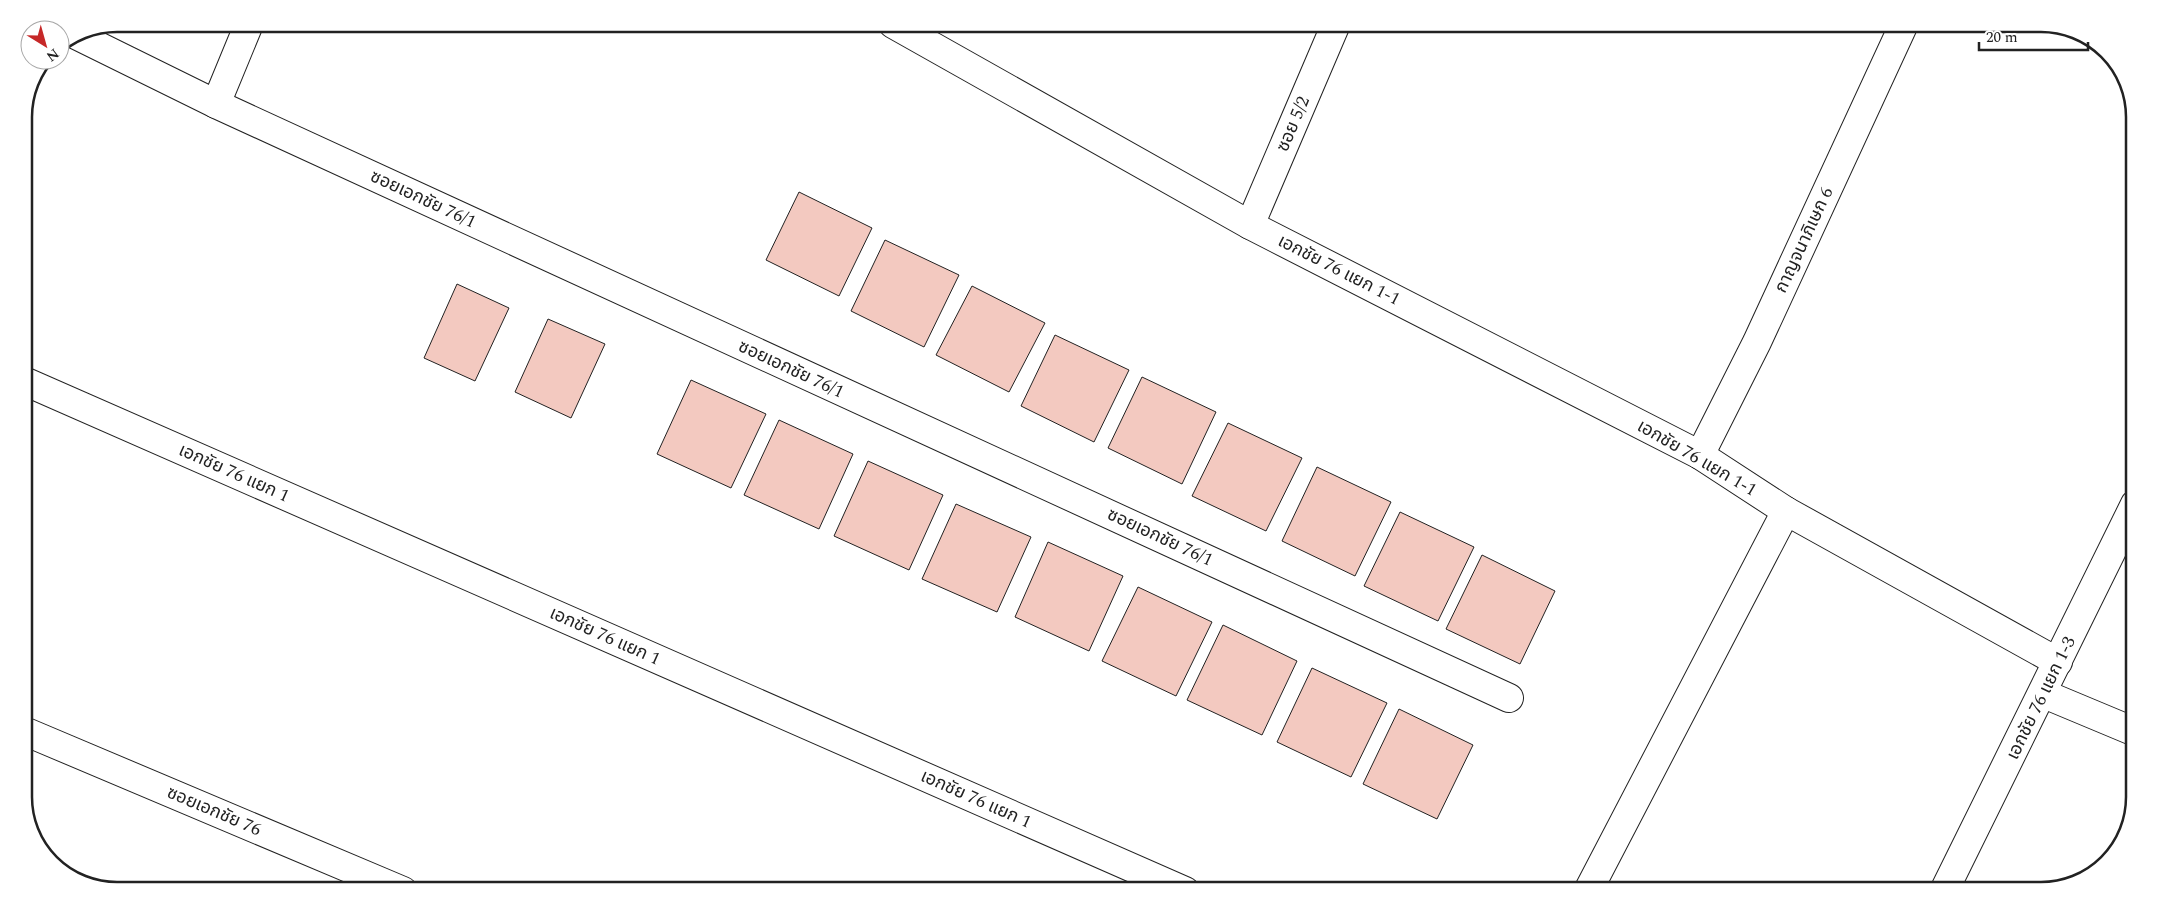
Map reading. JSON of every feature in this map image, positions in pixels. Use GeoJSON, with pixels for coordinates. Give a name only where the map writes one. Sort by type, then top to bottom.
{"type":"FeatureCollection","features":[{"type":"Feature","properties":{"kind":"street"},"geometry":{"type":"LineString","coordinates":[[216,104],[246,32]]}},
{"type":"Feature","properties":{"kind":"street","name":"เอกชัย 76 แยก 1-1"},"geometry":{"type":"LineString","coordinates":[[907,32],[1250,225],[1700,456],[1786,512],[2058,662]]}},
{"type":"Feature","properties":{"kind":"street","name":"ซอย 5/2"},"geometry":{"type":"LineString","coordinates":[[1250,225],[1333,32]]}},
{"type":"Feature","properties":{"kind":"street","name":"กาญจนาภิเษก 6"},"geometry":{"type":"LineString","coordinates":[[1700,456],[1757,342],[1900,32]]}},
{"type":"Feature","properties":{"kind":"street","name":"ซอยเอกชัย 76/1"},"geometry":{"type":"LineString","coordinates":[[86,39],[216,104],[1509,698]]}},
{"type":"Feature","properties":{"kind":"street","name":"เอกชัย 76 แยก 1"},"geometry":{"type":"LineString","coordinates":[[33,385],[1165,882]]}},
{"type":"Feature","properties":{"kind":"street"},"geometry":{"type":"LineString","coordinates":[[1593,882],[1786,512]]}},
{"type":"Feature","properties":{"kind":"street","name":"เอกชัย 76 แยก 1-3"},"geometry":{"type":"LineString","coordinates":[[1949,882],[2044,694],[2126,522]]}},
{"type":"Feature","properties":{"kind":"street"},"geometry":{"type":"LineString","coordinates":[[2044,694],[2126,728]]}},
{"type":"Feature","properties":{"kind":"street","name":"ซอยเอกชัย 76"},"geometry":{"type":"LineString","coordinates":[[33,735],[382,882]]}},
{"type":"Feature","properties":{"kind":"building"},"geometry":{"type":"Polygon","coordinates":[[[799,192],[872,228],[839,296],[766,260],[799,192]]]}},
{"type":"Feature","properties":{"kind":"building"},"geometry":{"type":"Polygon","coordinates":[[[885,240],[959,275],[924,347],[851,311],[885,240]]]}},
{"type":"Feature","properties":{"kind":"building"},"geometry":{"type":"Polygon","coordinates":[[[457,284],[509,308],[475,381],[424,358],[457,284]]]}},
{"type":"Feature","properties":{"kind":"building"},"geometry":{"type":"Polygon","coordinates":[[[972,286],[1045,323],[1009,392],[936,355],[972,286]]]}},
{"type":"Feature","properties":{"kind":"building"},"geometry":{"type":"Polygon","coordinates":[[[548,319],[605,344],[571,418],[515,392],[548,319]]]}},
{"type":"Feature","properties":{"kind":"building"},"geometry":{"type":"Polygon","coordinates":[[[1055,335],[1129,370],[1094,442],[1021,406],[1055,335]]]}},
{"type":"Feature","properties":{"kind":"building"},"geometry":{"type":"Polygon","coordinates":[[[1142,377],[1216,412],[1182,484],[1108,448],[1142,377]]]}},
{"type":"Feature","properties":{"kind":"building"},"geometry":{"type":"Polygon","coordinates":[[[691,380],[766,414],[731,488],[657,454],[691,380]]]}},
{"type":"Feature","properties":{"kind":"building"},"geometry":{"type":"Polygon","coordinates":[[[779,420],[853,454],[819,529],[744,495],[779,420]]]}},
{"type":"Feature","properties":{"kind":"building"},"geometry":{"type":"Polygon","coordinates":[[[1228,423],[1302,458],[1266,531],[1192,496],[1228,423]]]}},
{"type":"Feature","properties":{"kind":"building"},"geometry":{"type":"Polygon","coordinates":[[[868,461],[943,495],[909,570],[834,536],[868,461]]]}},
{"type":"Feature","properties":{"kind":"building"},"geometry":{"type":"Polygon","coordinates":[[[1317,467],[1391,502],[1355,576],[1282,541],[1317,467]]]}},
{"type":"Feature","properties":{"kind":"building"},"geometry":{"type":"Polygon","coordinates":[[[956,504],[1031,537],[997,612],[922,579],[956,504]]]}},
{"type":"Feature","properties":{"kind":"building"},"geometry":{"type":"Polygon","coordinates":[[[1400,512],[1474,547],[1438,621],[1364,586],[1400,512]]]}},
{"type":"Feature","properties":{"kind":"building"},"geometry":{"type":"Polygon","coordinates":[[[1048,542],[1123,576],[1089,651],[1015,617],[1048,542]]]}},
{"type":"Feature","properties":{"kind":"building"},"geometry":{"type":"Polygon","coordinates":[[[1482,555],[1555,591],[1520,664],[1446,629],[1482,555]]]}},
{"type":"Feature","properties":{"kind":"building"},"geometry":{"type":"Polygon","coordinates":[[[1138,587],[1212,622],[1176,696],[1102,661],[1138,587]]]}},
{"type":"Feature","properties":{"kind":"building"},"geometry":{"type":"Polygon","coordinates":[[[1223,625],[1297,661],[1262,735],[1187,700],[1223,625]]]}},
{"type":"Feature","properties":{"kind":"building"},"geometry":{"type":"Polygon","coordinates":[[[1312,668],[1387,703],[1351,777],[1277,742],[1312,668]]]}},
{"type":"Feature","properties":{"kind":"building"},"geometry":{"type":"Polygon","coordinates":[[[1399,709],[1473,745],[1437,819],[1363,784],[1399,709]]]}}]}
